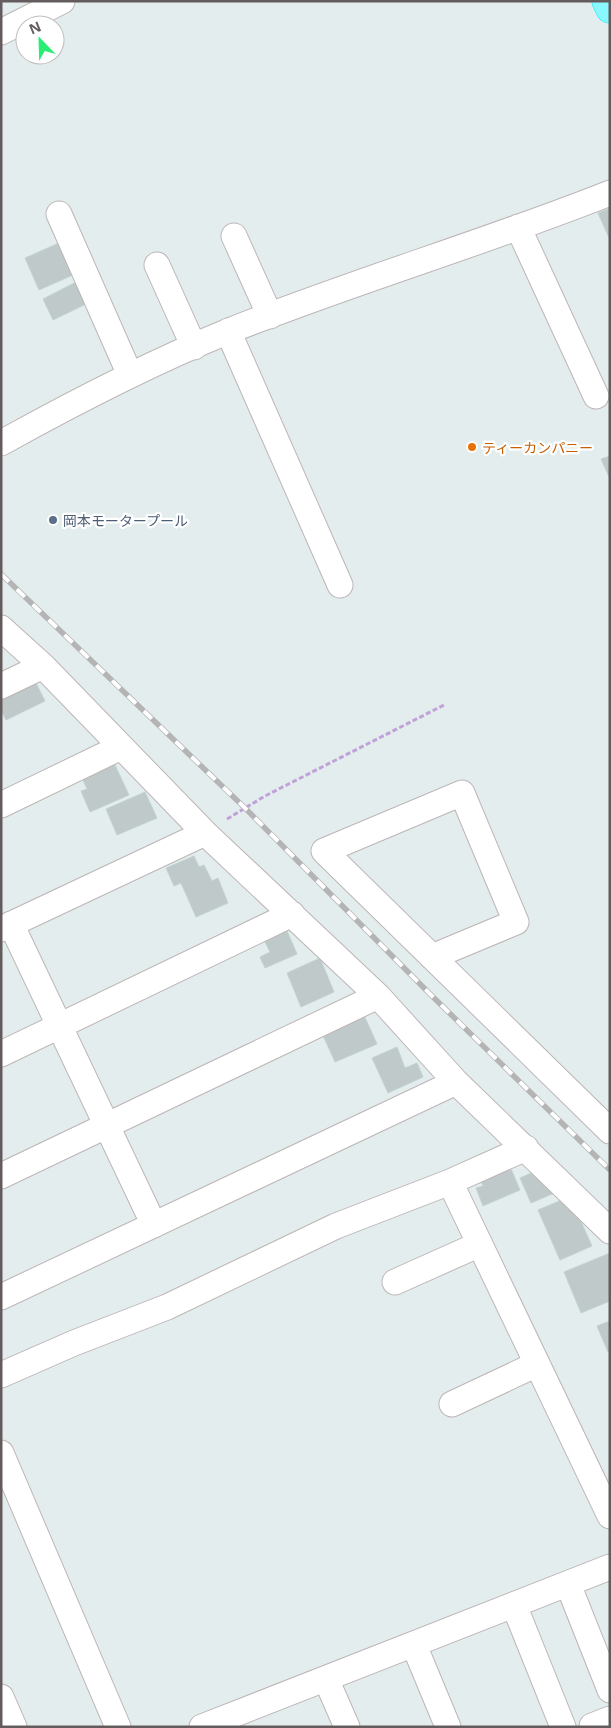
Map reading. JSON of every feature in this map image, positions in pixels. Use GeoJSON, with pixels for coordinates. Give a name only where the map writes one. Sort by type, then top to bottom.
{"type":"FeatureCollection","features":[{"type":"Feature","properties":{"kind":"highway"},"geometry":{"type":"LineString","coordinates":[[606,1],[610,10]]}},
{"type":"Feature","properties":{"kind":"street"},"geometry":{"type":"LineString","coordinates":[[1,32],[62,1]]}},
{"type":"Feature","properties":{"kind":"street"},"geometry":{"type":"LineString","coordinates":[[1,443],[130,375],[228,331],[610,193]]}},
{"type":"Feature","properties":{"kind":"street"},"geometry":{"type":"LineString","coordinates":[[60,214],[130,375]]}},
{"type":"Feature","properties":{"kind":"street"},"geometry":{"type":"LineString","coordinates":[[518,227],[596,396]]}},
{"type":"Feature","properties":{"kind":"street"},"geometry":{"type":"LineString","coordinates":[[234,236],[270,316]]}},
{"type":"Feature","properties":{"kind":"street"},"geometry":{"type":"LineString","coordinates":[[157,264],[194,347]]}},
{"type":"Feature","properties":{"kind":"street"},"geometry":{"type":"LineString","coordinates":[[228,331],[340,585]]}},
{"type":"Feature","properties":{"kind":"street"},"geometry":{"type":"LineString","coordinates":[[1,628],[43,666],[204,833],[378,996],[456,1082],[610,1231]]}},
{"type":"Feature","properties":{"kind":"street"},"geometry":{"type":"LineString","coordinates":[[1,686],[43,666]]}},
{"type":"Feature","properties":{"kind":"street"},"geometry":{"type":"LineString","coordinates":[[1,805],[121,747]]}},
{"type":"Feature","properties":{"kind":"street"},"geometry":{"type":"LineString","coordinates":[[432,957],[516,922],[462,793],[324,851],[432,957],[605,1119]]}},
{"type":"Feature","properties":{"kind":"street"},"geometry":{"type":"LineString","coordinates":[[154,1225],[59,1027],[6,927],[204,833]]}},
{"type":"Feature","properties":{"kind":"street"},"geometry":{"type":"LineString","coordinates":[[1,1054],[292,914]]}},
{"type":"Feature","properties":{"kind":"street"},"geometry":{"type":"LineString","coordinates":[[1,1176],[378,996]]}},
{"type":"Feature","properties":{"kind":"street"},"geometry":{"type":"LineString","coordinates":[[1,1297],[456,1082]]}},
{"type":"Feature","properties":{"kind":"street"},"geometry":{"type":"LineString","coordinates":[[1,1375],[74,1343],[166,1308],[336,1226],[450,1182],[526,1148]]}},
{"type":"Feature","properties":{"kind":"street"},"geometry":{"type":"LineString","coordinates":[[450,1182],[610,1516]]}},
{"type":"Feature","properties":{"kind":"street"},"geometry":{"type":"LineString","coordinates":[[395,1282],[480,1244]]}},
{"type":"Feature","properties":{"kind":"street"},"geometry":{"type":"LineString","coordinates":[[452,1404],[537,1364]]}},
{"type":"Feature","properties":{"kind":"street"},"geometry":{"type":"LineString","coordinates":[[1,1453],[118,1727]]}},
{"type":"Feature","properties":{"kind":"street"},"geometry":{"type":"LineString","coordinates":[[202,1727],[610,1567]]}},
{"type":"Feature","properties":{"kind":"street"},"geometry":{"type":"LineString","coordinates":[[568,1584],[610,1690]]}},
{"type":"Feature","properties":{"kind":"street"},"geometry":{"type":"LineString","coordinates":[[514,1604],[563,1727]]}},
{"type":"Feature","properties":{"kind":"street"},"geometry":{"type":"LineString","coordinates":[[414,1645],[448,1727]]}},
{"type":"Feature","properties":{"kind":"street"},"geometry":{"type":"LineString","coordinates":[[326,1679],[347,1727]]}},
{"type":"Feature","properties":{"kind":"street"},"geometry":{"type":"LineString","coordinates":[[1,1697],[14,1727]]}},
{"type":"Feature","properties":{"kind":"path"},"geometry":{"type":"LineString","coordinates":[[204,833],[265,796],[446,704]]}},
{"type":"Feature","properties":{"kind":"building"},"geometry":{"type":"Polygon","coordinates":[[[610,208],[610,240],[598,213],[610,208]]]}},
{"type":"Feature","properties":{"kind":"building"},"geometry":{"type":"Polygon","coordinates":[[[59,243],[73,275],[39,290],[25,258],[59,243]]]}},
{"type":"Feature","properties":{"kind":"building"},"geometry":{"type":"Polygon","coordinates":[[[78,281],[88,303],[53,320],[43,299],[78,281]]]}},
{"type":"Feature","properties":{"kind":"building"},"geometry":{"type":"Polygon","coordinates":[[[610,456],[610,479],[601,459],[610,456]]]}},
{"type":"Feature","properties":{"kind":"building"},"geometry":{"type":"Polygon","coordinates":[[[36,683],[45,701],[6,720],[1,710],[1,699],[36,683]]]}},
{"type":"Feature","properties":{"kind":"building"},"geometry":{"type":"Polygon","coordinates":[[[114,763],[129,795],[90,812],[81,791],[87,789],[79,771],[114,763]]]}},
{"type":"Feature","properties":{"kind":"building"},"geometry":{"type":"Polygon","coordinates":[[[145,792],[157,818],[117,835],[106,809],[145,792]]]}},
{"type":"Feature","properties":{"kind":"building"},"geometry":{"type":"Polygon","coordinates":[[[194,856],[199,867],[204,865],[212,881],[218,878],[228,903],[196,917],[181,883],[174,886],[166,868],[194,856]]]}},
{"type":"Feature","properties":{"kind":"building"},"geometry":{"type":"Polygon","coordinates":[[[287,931],[297,954],[265,968],[260,957],[270,952],[264,940],[287,931]]]}},
{"type":"Feature","properties":{"kind":"building"},"geometry":{"type":"Polygon","coordinates":[[[320,958],[334,992],[301,1007],[287,973],[320,958]]]}},
{"type":"Feature","properties":{"kind":"building"},"geometry":{"type":"Polygon","coordinates":[[[363,1013],[377,1044],[335,1062],[321,1031],[363,1013]]]}},
{"type":"Feature","properties":{"kind":"building"},"geometry":{"type":"Polygon","coordinates":[[[397,1047],[405,1068],[417,1063],[423,1077],[388,1093],[372,1058],[397,1047]]]}},
{"type":"Feature","properties":{"kind":"building"},"geometry":{"type":"Polygon","coordinates":[[[509,1164],[520,1190],[483,1206],[476,1188],[483,1186],[479,1177],[509,1164]]]}},
{"type":"Feature","properties":{"kind":"building"},"geometry":{"type":"Polygon","coordinates":[[[540,1169],[559,1191],[531,1203],[520,1178],[540,1169]]]}},
{"type":"Feature","properties":{"kind":"building"},"geometry":{"type":"Polygon","coordinates":[[[564,1199],[573,1204],[592,1246],[560,1260],[538,1210],[564,1199]]]}},
{"type":"Feature","properties":{"kind":"building"},"geometry":{"type":"Polygon","coordinates":[[[610,1253],[610,1301],[581,1313],[564,1272],[610,1253]]]}},
{"type":"Feature","properties":{"kind":"building"},"geometry":{"type":"Polygon","coordinates":[[[610,1321],[610,1351],[608,1352],[597,1326],[610,1321]]]}},
{"type":"Feature","properties":{"kind":"railway"},"geometry":{"type":"LineString","coordinates":[[1,574],[245,808],[432,996],[610,1170]]}},
{"type":"Feature","properties":{"kind":"place","name":"ティーカンパニー"},"geometry":{"type":"Point","coordinates":[472,447]}},
{"type":"Feature","properties":{"kind":"place","name":"岡本モータープール"},"geometry":{"type":"Point","coordinates":[53,520]}}]}
